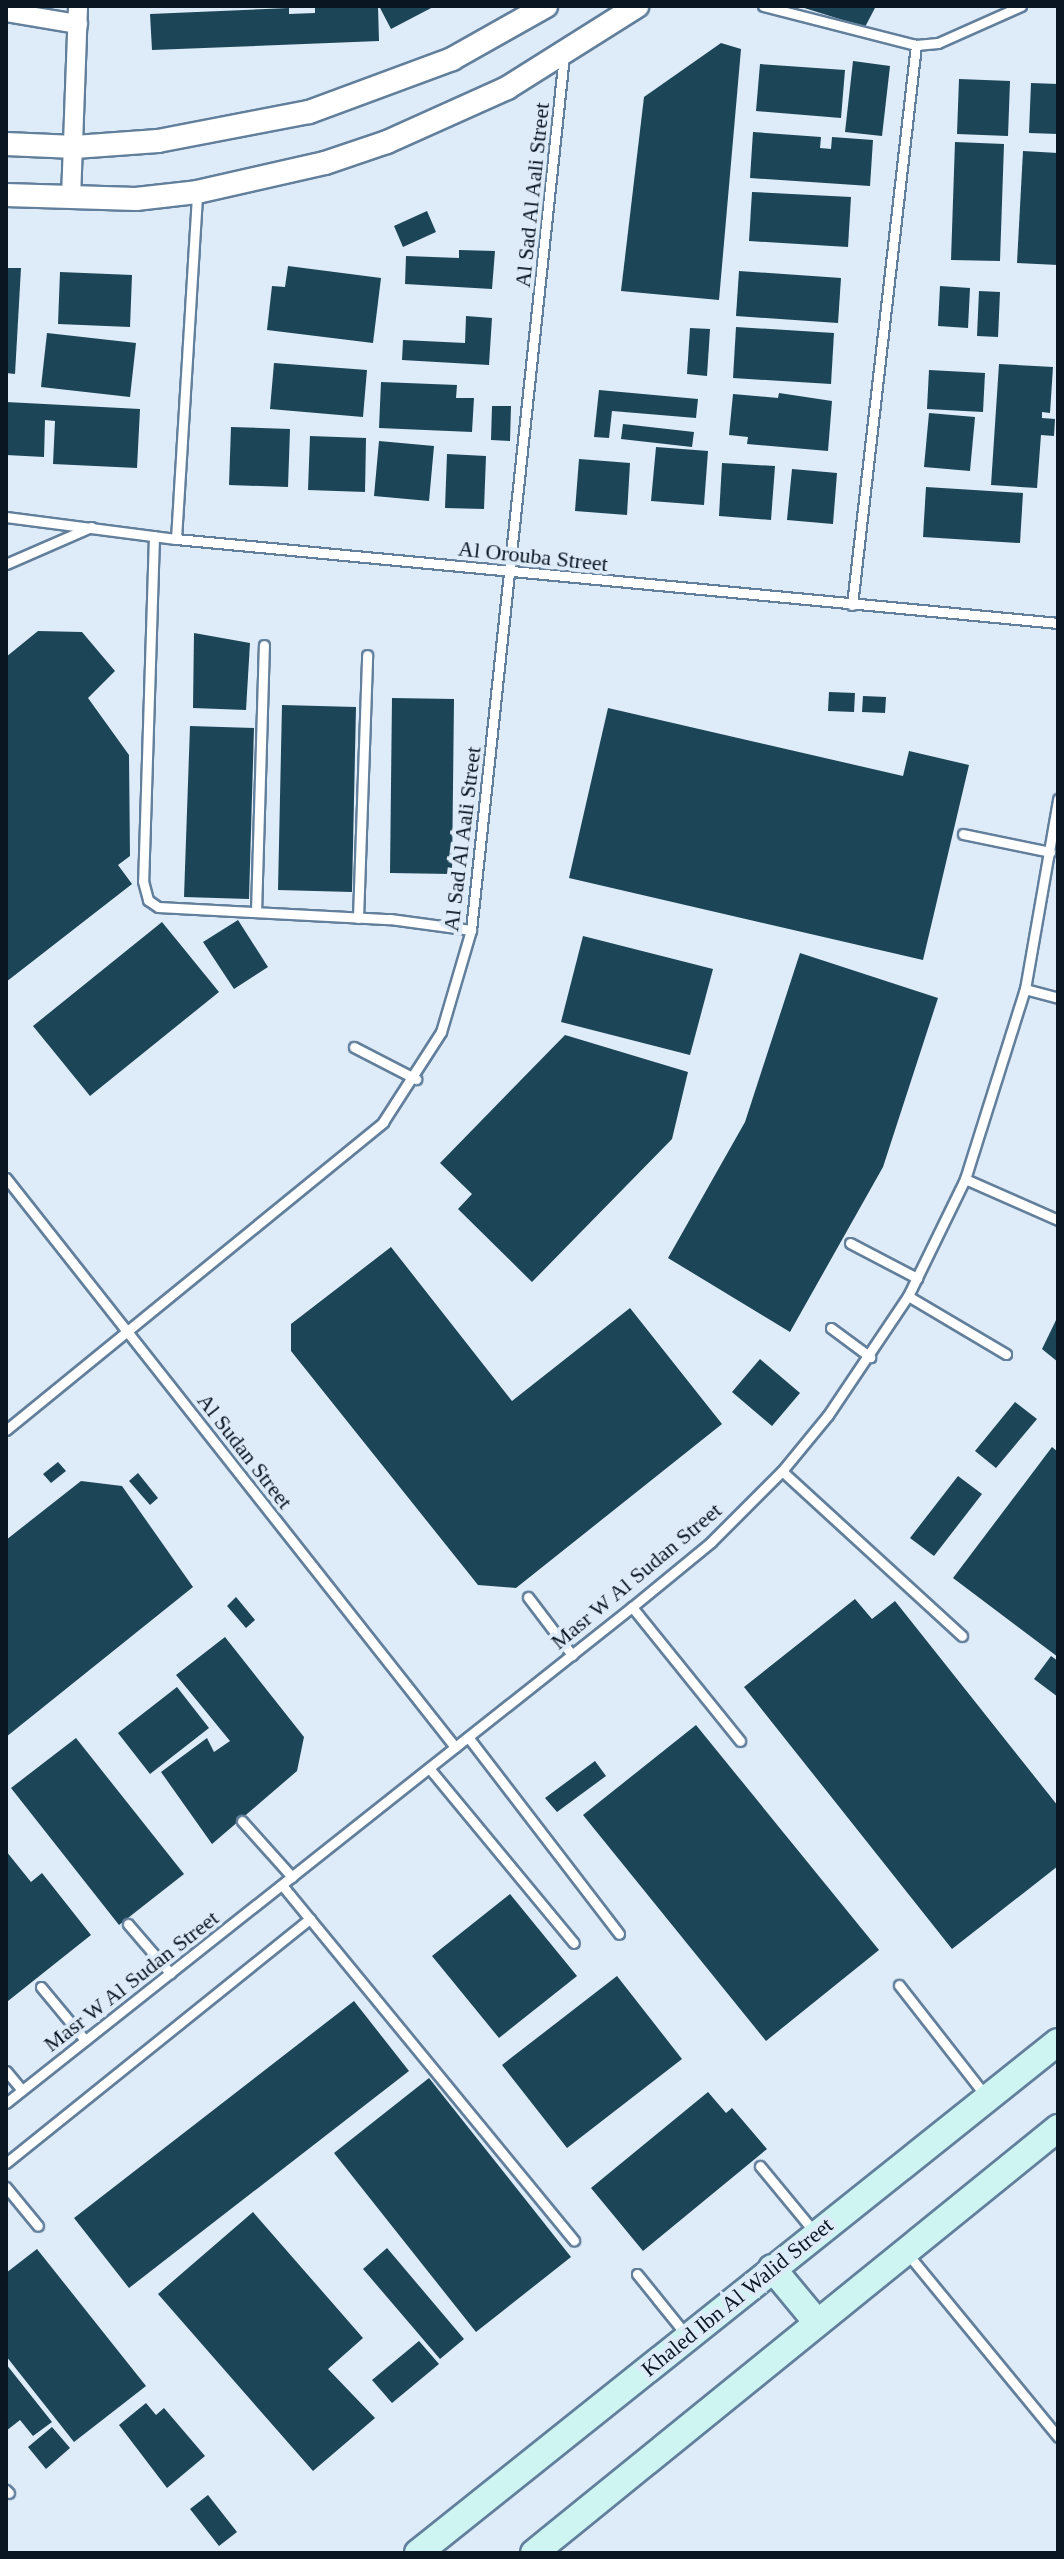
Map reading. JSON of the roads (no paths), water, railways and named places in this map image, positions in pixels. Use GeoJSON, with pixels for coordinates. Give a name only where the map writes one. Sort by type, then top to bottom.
{"type":"FeatureCollection","features":[{"type":"Feature","properties":{"kind":"main road","name":"Khaled Ibn Al Walid Street"},"geometry":{"type":"LineString","coordinates":[[418,2553],[1058,2042]]}},
{"type":"Feature","properties":{"kind":"main road"},"geometry":{"type":"LineString","coordinates":[[534,2553],[816,2321],[1058,2128]]}},
{"type":"Feature","properties":{"kind":"main road"},"geometry":{"type":"LineString","coordinates":[[772,2268],[816,2321]]}},
{"type":"Feature","properties":{"kind":"street"},"geometry":{"type":"LineString","coordinates":[[6,144],[75,147],[158,141],[309,112],[452,59],[546,6]]}},
{"type":"Feature","properties":{"kind":"street"},"geometry":{"type":"LineString","coordinates":[[6,195],[71,198],[197,192],[261,180],[387,142],[507,88],[564,55],[637,6]]}},
{"type":"Feature","properties":{"kind":"street"},"geometry":{"type":"LineString","coordinates":[[6,12],[78,15],[71,198]]}},
{"type":"Feature","properties":{"kind":"lane"},"geometry":{"type":"LineString","coordinates":[[763,6],[916,45],[938,43],[1021,6]]}},
{"type":"Feature","properties":{"kind":"lane"},"geometry":{"type":"LineString","coordinates":[[852,605],[916,45]]}},
{"type":"Feature","properties":{"kind":"lane","name":"Al Sad Al Aali Street"},"geometry":{"type":"LineString","coordinates":[[6,1430],[383,1122],[416,1079],[460,982],[471,930],[512,572],[564,55]]}},
{"type":"Feature","properties":{"kind":"lane"},"geometry":{"type":"LineString","coordinates":[[176,539],[197,192]]}},
{"type":"Feature","properties":{"kind":"lane","name":"Al Orouba Street"},"geometry":{"type":"LineString","coordinates":[[6,517],[176,539],[1058,623]]}},
{"type":"Feature","properties":{"kind":"lane"},"geometry":{"type":"LineString","coordinates":[[6,564],[93,527]]}},
{"type":"Feature","properties":{"kind":"lane"},"geometry":{"type":"LineString","coordinates":[[154,536],[143,890],[158,907],[358,918],[471,930]]}},
{"type":"Feature","properties":{"kind":"lane"},"geometry":{"type":"LineString","coordinates":[[256,912],[264,645]]}},
{"type":"Feature","properties":{"kind":"lane"},"geometry":{"type":"LineString","coordinates":[[358,918],[367,655]]}},
{"type":"Feature","properties":{"kind":"lane","name":"Masr W Al Sudan Street"},"geometry":{"type":"LineString","coordinates":[[6,2103],[632,1607],[711,1542],[782,1471],[870,1357],[908,1296],[965,1179],[1025,989],[1058,799]]}},
{"type":"Feature","properties":{"kind":"lane"},"geometry":{"type":"LineString","coordinates":[[963,834],[1050,852]]}},
{"type":"Feature","properties":{"kind":"lane"},"geometry":{"type":"LineString","coordinates":[[1025,989],[1058,998]]}},
{"type":"Feature","properties":{"kind":"lane"},"geometry":{"type":"LineString","coordinates":[[354,1047],[416,1079]]}},
{"type":"Feature","properties":{"kind":"lane","name":"Al Sudan Street"},"geometry":{"type":"LineString","coordinates":[[6,1178],[455,1747]]}},
{"type":"Feature","properties":{"kind":"lane"},"geometry":{"type":"LineString","coordinates":[[965,1179],[1058,1220]]}},
{"type":"Feature","properties":{"kind":"lane"},"geometry":{"type":"LineString","coordinates":[[850,1243],[917,1278]]}},
{"type":"Feature","properties":{"kind":"lane"},"geometry":{"type":"LineString","coordinates":[[908,1296],[1006,1354]]}},
{"type":"Feature","properties":{"kind":"lane"},"geometry":{"type":"LineString","coordinates":[[831,1328],[870,1357]]}},
{"type":"Feature","properties":{"kind":"lane"},"geometry":{"type":"LineString","coordinates":[[782,1471],[962,1636]]}},
{"type":"Feature","properties":{"kind":"lane"},"geometry":{"type":"LineString","coordinates":[[528,1597],[572,1655]]}},
{"type":"Feature","properties":{"kind":"lane"},"geometry":{"type":"LineString","coordinates":[[632,1607],[740,1741]]}},
{"type":"Feature","properties":{"kind":"lane"},"geometry":{"type":"LineString","coordinates":[[468,1737],[619,1934]]}},
{"type":"Feature","properties":{"kind":"lane"},"geometry":{"type":"LineString","coordinates":[[429,1768],[574,1943]]}},
{"type":"Feature","properties":{"kind":"lane"},"geometry":{"type":"LineString","coordinates":[[242,1821],[292,1877]]}},
{"type":"Feature","properties":{"kind":"lane"},"geometry":{"type":"LineString","coordinates":[[282,1885],[574,2241]]}},
{"type":"Feature","properties":{"kind":"lane"},"geometry":{"type":"LineString","coordinates":[[6,2163],[310,1919]]}},
{"type":"Feature","properties":{"kind":"lane"},"geometry":{"type":"LineString","coordinates":[[128,1924],[170,1973]]}},
{"type":"Feature","properties":{"kind":"lane"},"geometry":{"type":"LineString","coordinates":[[899,1985],[988,2098]]}},
{"type":"Feature","properties":{"kind":"lane"},"geometry":{"type":"LineString","coordinates":[[41,1987],[85,2040]]}},
{"type":"Feature","properties":{"kind":"lane"},"geometry":{"type":"LineString","coordinates":[[6,2071],[22,2090]]}},
{"type":"Feature","properties":{"kind":"lane"},"geometry":{"type":"LineString","coordinates":[[760,2166],[816,2234]]}},
{"type":"Feature","properties":{"kind":"lane"},"geometry":{"type":"LineString","coordinates":[[6,2187],[38,2226]]}},
{"type":"Feature","properties":{"kind":"lane"},"geometry":{"type":"LineString","coordinates":[[904,2250],[1058,2437]]}},
{"type":"Feature","properties":{"kind":"lane"},"geometry":{"type":"LineString","coordinates":[[637,2274],[687,2336]]}}]}
